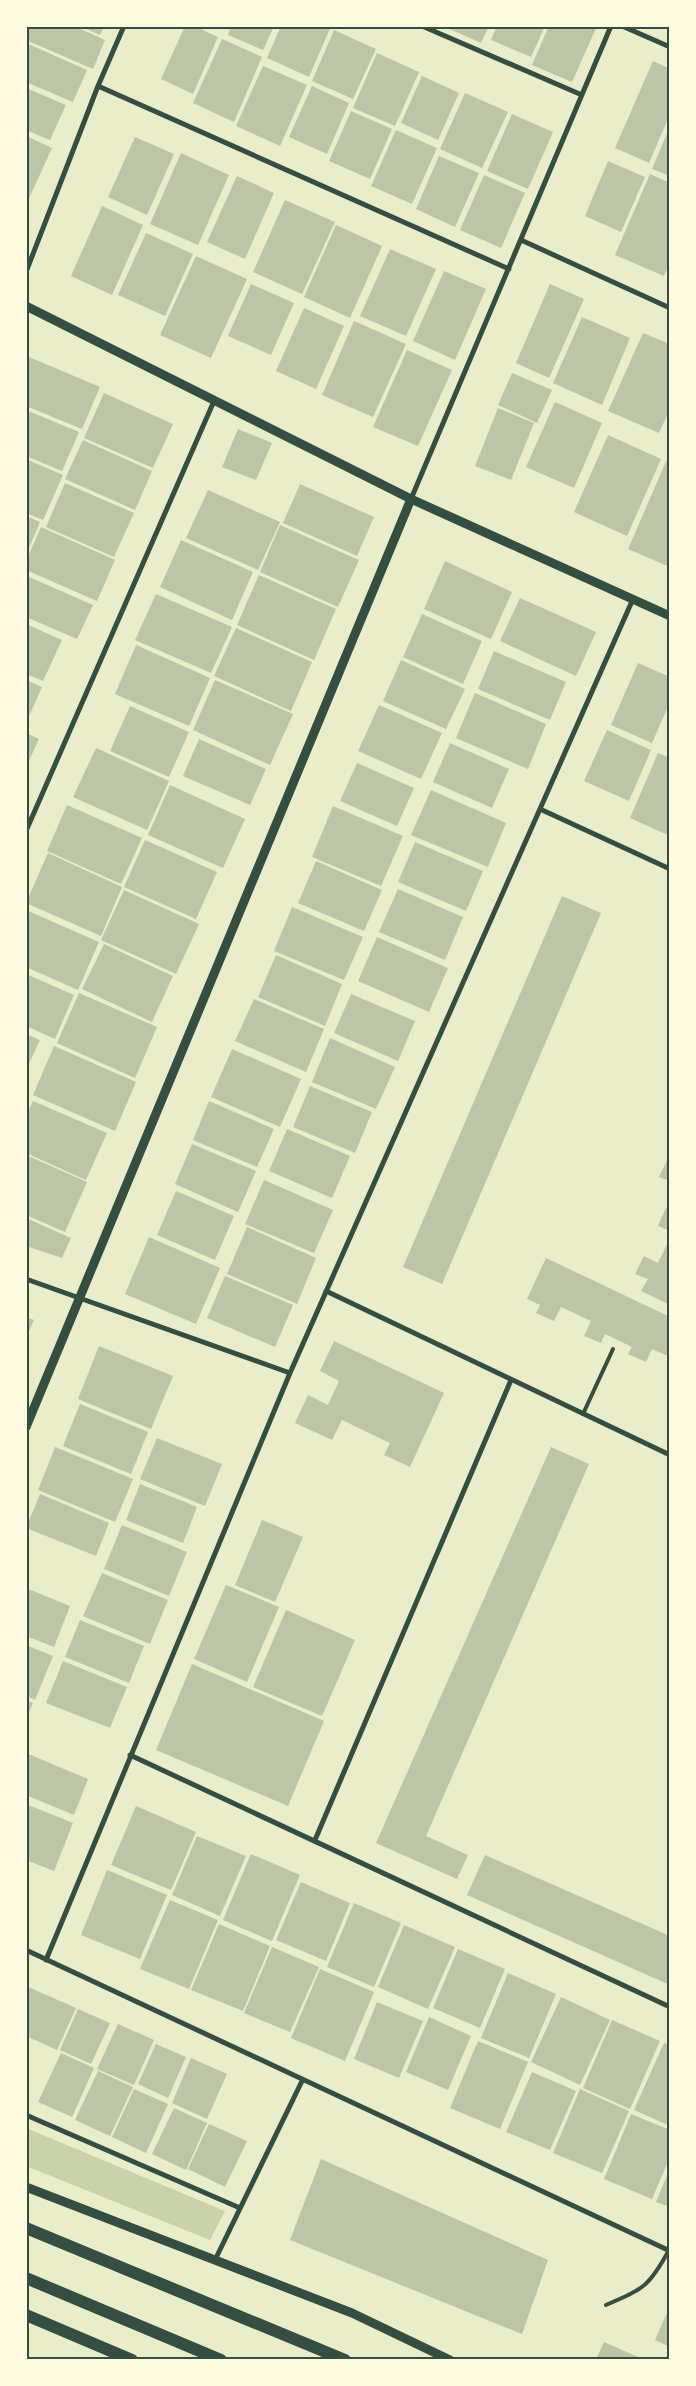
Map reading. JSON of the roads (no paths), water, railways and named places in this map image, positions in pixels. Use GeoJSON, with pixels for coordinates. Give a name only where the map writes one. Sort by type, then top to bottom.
{"type":"FeatureCollection","features":[{"type":"Feature","properties":{"kind":"main road"},"geometry":{"type":"LineString","coordinates":[[26,2228],[345,2360]]}},
{"type":"Feature","properties":{"kind":"main road"},"geometry":{"type":"LineString","coordinates":[[26,2278],[221,2360]]}},
{"type":"Feature","properties":{"kind":"main road"},"geometry":{"type":"LineString","coordinates":[[26,2315],[132,2360]]}},
{"type":"Feature","properties":{"kind":"street"},"geometry":{"type":"LineString","coordinates":[[26,272],[98,86],[124,26]]}},
{"type":"Feature","properties":{"kind":"street"},"geometry":{"type":"LineString","coordinates":[[422,26],[582,95]]}},
{"type":"Feature","properties":{"kind":"street"},"geometry":{"type":"LineString","coordinates":[[26,1427],[411,499],[612,26]]}},
{"type":"Feature","properties":{"kind":"street"},"geometry":{"type":"LineString","coordinates":[[622,26],[670,47]]}},
{"type":"Feature","properties":{"kind":"street"},"geometry":{"type":"LineString","coordinates":[[98,86],[509,269]]}},
{"type":"Feature","properties":{"kind":"street"},"geometry":{"type":"LineString","coordinates":[[521,240],[670,308]]}},
{"type":"Feature","properties":{"kind":"street"},"geometry":{"type":"LineString","coordinates":[[26,306],[411,499],[670,616]]}},
{"type":"Feature","properties":{"kind":"street"},"geometry":{"type":"LineString","coordinates":[[26,832],[214,401]]}},
{"type":"Feature","properties":{"kind":"street"},"geometry":{"type":"LineString","coordinates":[[46,1960],[290,1373],[633,599]]}},
{"type":"Feature","properties":{"kind":"street"},"geometry":{"type":"LineString","coordinates":[[540,809],[670,869]]}},
{"type":"Feature","properties":{"kind":"street"},"geometry":{"type":"LineString","coordinates":[[26,1279],[290,1373]]}},
{"type":"Feature","properties":{"kind":"street"},"geometry":{"type":"LineString","coordinates":[[326,1291],[670,1455]]}},
{"type":"Feature","properties":{"kind":"street"},"geometry":{"type":"LineString","coordinates":[[315,1840],[511,1380]]}},
{"type":"Feature","properties":{"kind":"street"},"geometry":{"type":"LineString","coordinates":[[130,1755],[670,2007]]}},
{"type":"Feature","properties":{"kind":"street"},"geometry":{"type":"LineString","coordinates":[[26,1950],[302,2081],[669,2250]]}},
{"type":"Feature","properties":{"kind":"street"},"geometry":{"type":"LineString","coordinates":[[215,2260],[302,2081]]}},
{"type":"Feature","properties":{"kind":"street"},"geometry":{"type":"LineString","coordinates":[[26,2115],[240,2208]]}},
{"type":"Feature","properties":{"kind":"street"},"geometry":{"type":"LineString","coordinates":[[26,2187],[352,2313],[450,2360]]}},
{"type":"Feature","properties":{"kind":"lane"},"geometry":{"type":"LineString","coordinates":[[583,1414],[613,1349]]}},
{"type":"Feature","properties":{"kind":"lane"},"geometry":{"type":"LineString","coordinates":[[606,2305],[643,2288],[658,2272],[669,2250]]}}]}
